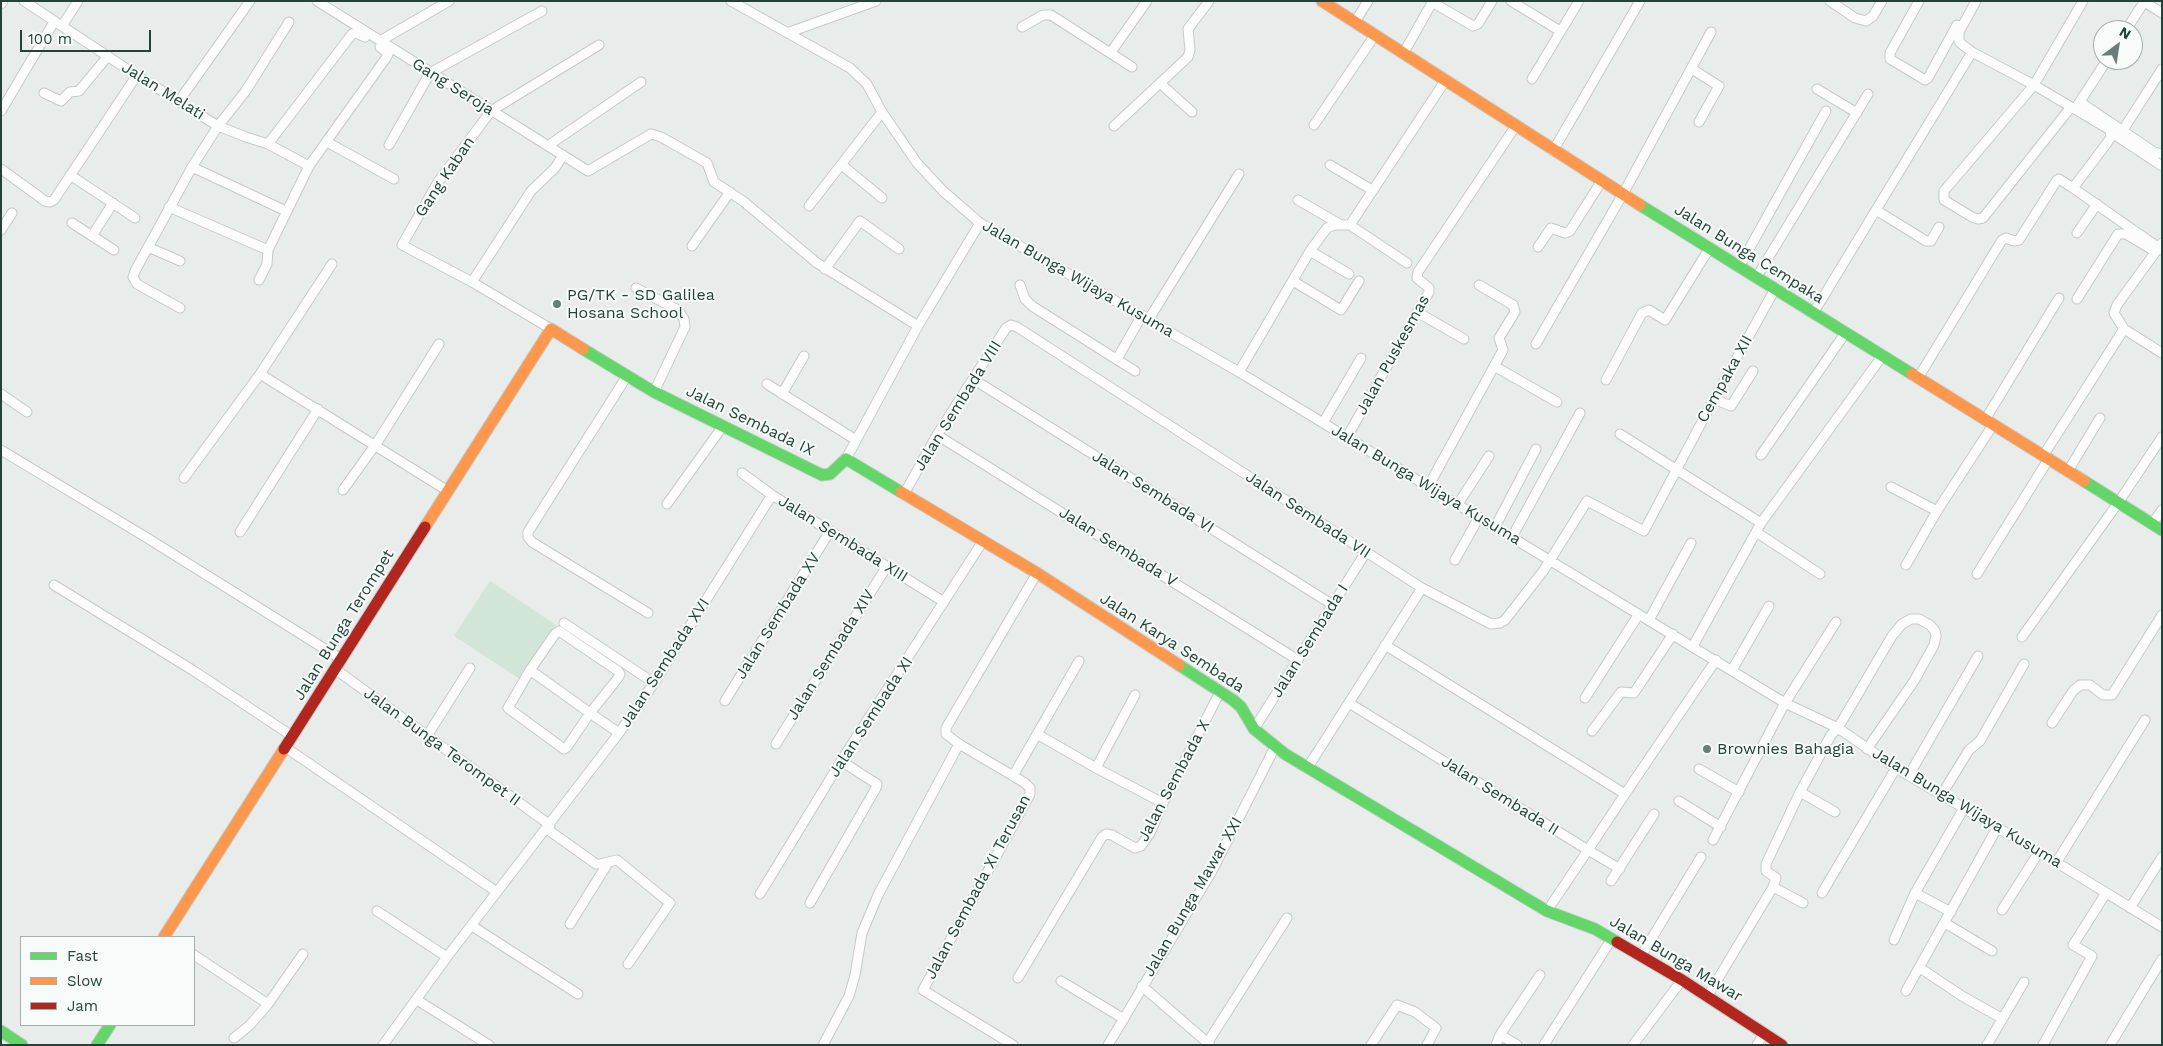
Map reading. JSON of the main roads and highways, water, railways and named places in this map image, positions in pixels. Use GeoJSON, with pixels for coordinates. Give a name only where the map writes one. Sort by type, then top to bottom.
{"type":"FeatureCollection","features":[{"type":"Feature","properties":{"kind":"main road","name":"Jalan Bunga Cempaka"},"geometry":{"type":"LineString","coordinates":[[1322,1],[1553,152],[1814,312],[2157,527]]}},
{"type":"Feature","properties":{"kind":"main road","name":"Jalan Sembada IX"},"geometry":{"type":"LineString","coordinates":[[551,330],[654,392],[822,475],[830,474],[846,459]]}},
{"type":"Feature","properties":{"kind":"main road","name":"Jalan Bunga Terompet"},"geometry":{"type":"LineString","coordinates":[[166,936],[551,330]]}},
{"type":"Feature","properties":{"kind":"main road","name":"Jalan Karya Sembada"},"geometry":{"type":"LineString","coordinates":[[846,459],[1037,573],[1220,692],[1241,707],[1254,729],[1275,747],[1547,911]]}},
{"type":"Feature","properties":{"kind":"main road","name":"Jalan Bunga Mawar"},"geometry":{"type":"LineString","coordinates":[[1547,911],[1595,930],[1682,980],[1782,1045]]}},
{"type":"Feature","properties":{"kind":"main road"},"geometry":{"type":"LineString","coordinates":[[97,1045],[109,1026]]}},
{"type":"Feature","properties":{"kind":"main road"},"geometry":{"type":"LineString","coordinates":[[1,1031],[22,1045]]}},
{"type":"Feature","properties":{"kind":"place","name":"PG/TK - SD Galilea Hosana School"},"geometry":{"type":"Point","coordinates":[557,304]}},
{"type":"Feature","properties":{"kind":"place","name":"Brownies Bahagia"},"geometry":{"type":"Point","coordinates":[1707,749]}}]}
